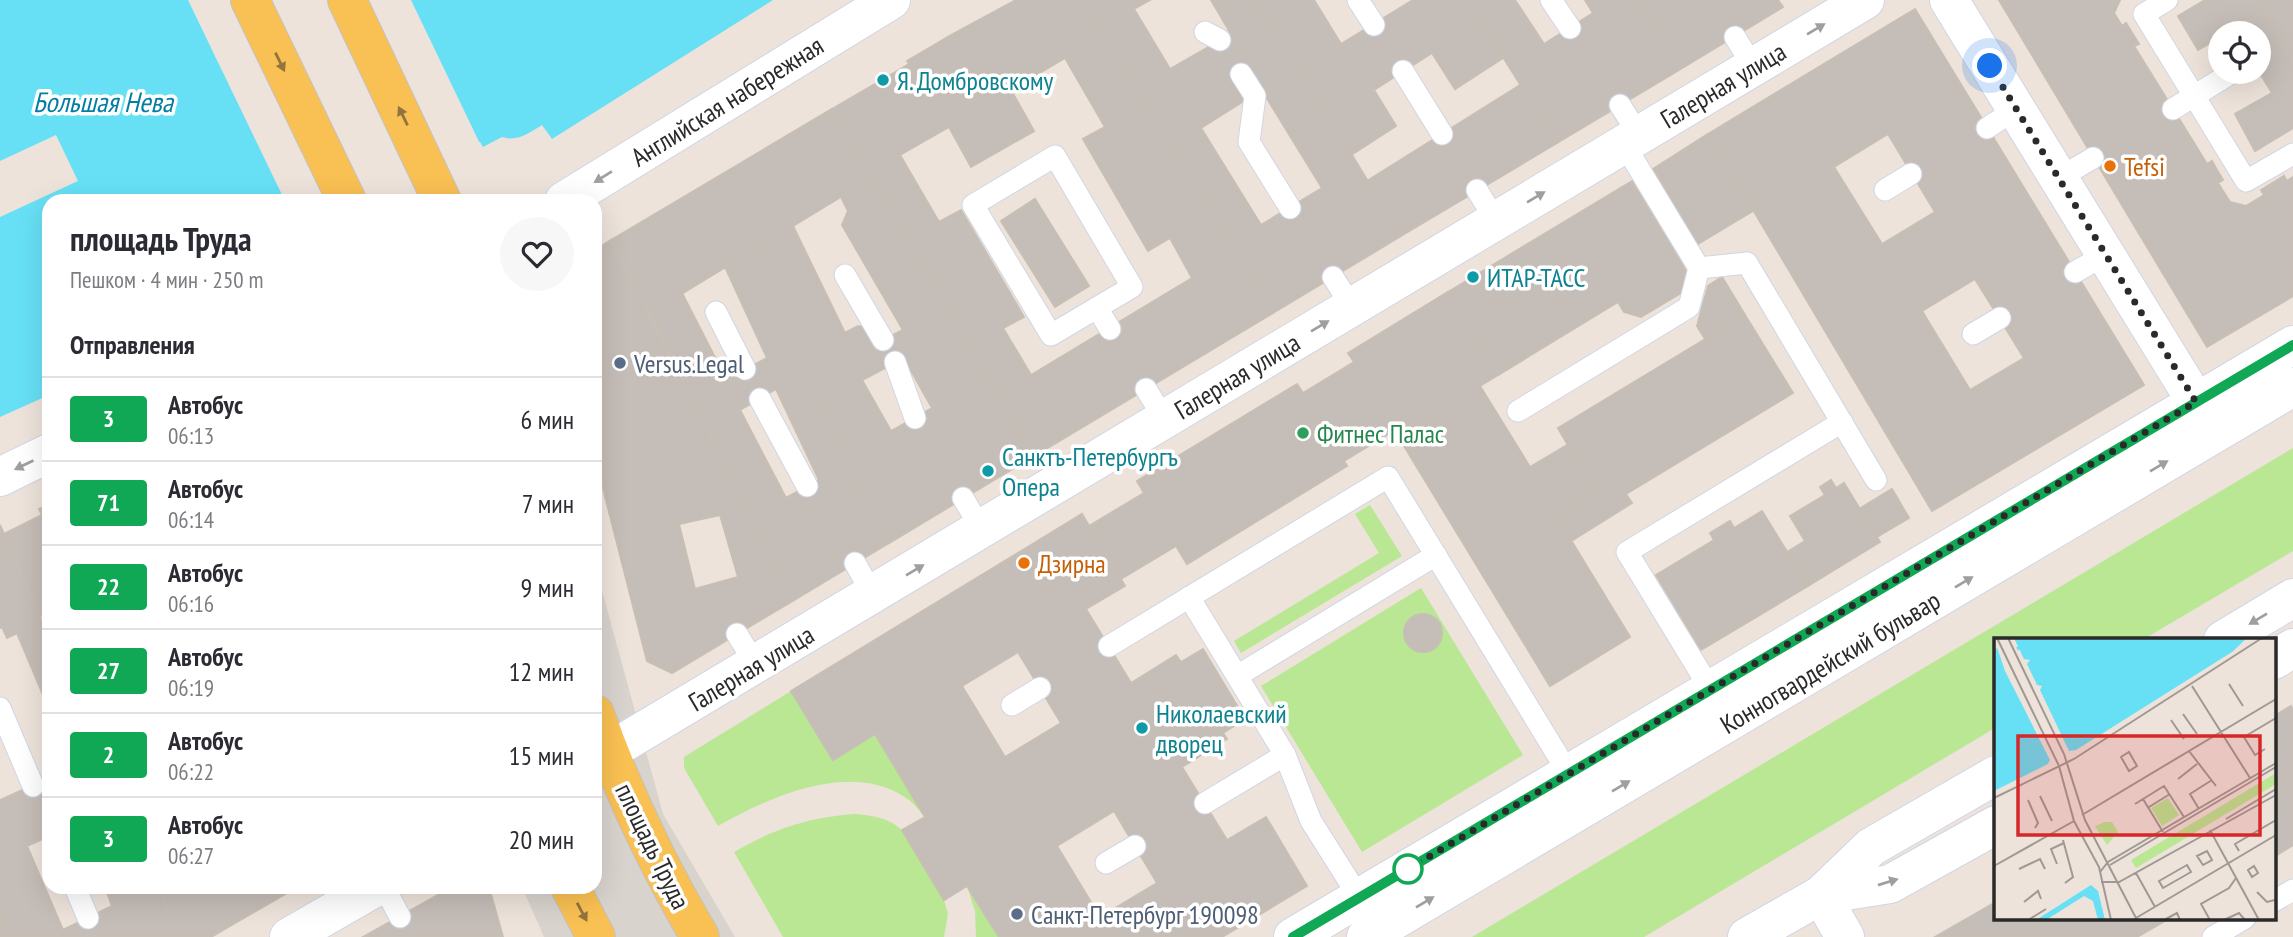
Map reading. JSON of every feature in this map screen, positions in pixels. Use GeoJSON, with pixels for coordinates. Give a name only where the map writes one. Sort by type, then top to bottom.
{"type":"FeatureCollection","features":[{"type":"Feature","properties":{"kind":"main road"},"geometry":{"type":"LineString","coordinates":[[250,0],[344,194]]}},
{"type":"Feature","properties":{"kind":"main road"},"geometry":{"type":"LineString","coordinates":[[347,0],[437,189]]}},
{"type":"Feature","properties":{"kind":"main road","name":"площадь Труда"},"geometry":{"type":"LineString","coordinates":[[602,734],[665,878],[700,937]]}},
{"type":"Feature","properties":{"kind":"main road"},"geometry":{"type":"LineString","coordinates":[[574,894],[596,937]]}},
{"type":"Feature","properties":{"kind":"street","name":"Английская набережная"},"geometry":{"type":"LineString","coordinates":[[575,194],[891,0]]}},
{"type":"Feature","properties":{"kind":"street","name":"Галерная улица"},"geometry":{"type":"LineString","coordinates":[[608,752],[746,650],[1155,404],[1487,206],[1628,128],[1744,52],[1865,0]]}},
{"type":"Feature","properties":{"kind":"street"},"geometry":{"type":"LineString","coordinates":[[1950,0],[2002,119],[2059,178],[2090,264],[2206,418]]}},
{"type":"Feature","properties":{"kind":"street","name":"Конногвардейский бульвар"},"geometry":{"type":"LineString","coordinates":[[1373,933],[1721,705],[2206,418],[2293,345]]}},
{"type":"Feature","properties":{"kind":"street","name":"Конногвардейский бульвар"},"geometry":{"type":"LineString","coordinates":[[2206,418],[2293,387]]}},
{"type":"Feature","properties":{"kind":"street"},"geometry":{"type":"LineString","coordinates":[[0,477],[42,456]]}},
{"type":"Feature","properties":{"kind":"street"},"geometry":{"type":"LineString","coordinates":[[2225,638],[2293,598]]}},
{"type":"Feature","properties":{"kind":"street"},"geometry":{"type":"LineString","coordinates":[[2276,659],[2293,648]]}},
{"type":"Feature","properties":{"kind":"street","name":"Конногвардейский бульвар"},"geometry":{"type":"LineString","coordinates":[[1293,937],[1569,774],[1721,705]]}},
{"type":"Feature","properties":{"kind":"street"},"geometry":{"type":"LineString","coordinates":[[1747,937],[1821,895],[1871,847],[1994,776]]}},
{"type":"Feature","properties":{"kind":"street"},"geometry":{"type":"LineString","coordinates":[[1821,895],[1890,884],[1994,826]]}},
{"type":"Feature","properties":{"kind":"street"},"geometry":{"type":"LineString","coordinates":[[289,937],[362,894]]}},
{"type":"Feature","properties":{"kind":"street"},"geometry":{"type":"LineString","coordinates":[[1821,895],[1845,937]]}},
{"type":"Feature","properties":{"kind":"lane"},"geometry":{"type":"LineString","coordinates":[[1359,0],[1374,25]]}},
{"type":"Feature","properties":{"kind":"lane"},"geometry":{"type":"LineString","coordinates":[[1551,0],[1570,28]]}},
{"type":"Feature","properties":{"kind":"lane"},"geometry":{"type":"LineString","coordinates":[[2167,0],[2144,14],[2246,181],[2293,154]]}},
{"type":"Feature","properties":{"kind":"lane"},"geometry":{"type":"LineString","coordinates":[[1403,71],[1442,134]]}},
{"type":"Feature","properties":{"kind":"lane"},"geometry":{"type":"LineString","coordinates":[[1241,74],[1255,96],[1249,142],[1290,208]]}},
{"type":"Feature","properties":{"kind":"lane"},"geometry":{"type":"LineString","coordinates":[[2173,109],[2214,84]]}},
{"type":"Feature","properties":{"kind":"lane"},"geometry":{"type":"LineString","coordinates":[[1518,411],[1689,307],[1699,268],[1628,128]]}},
{"type":"Feature","properties":{"kind":"lane"},"geometry":{"type":"LineString","coordinates":[[1055,156],[1132,287],[1097,308],[1051,335],[973,205],[1055,156]]}},
{"type":"Feature","properties":{"kind":"lane"},"geometry":{"type":"LineString","coordinates":[[2059,178],[2093,158]]}},
{"type":"Feature","properties":{"kind":"lane"},"geometry":{"type":"LineString","coordinates":[[1885,190],[1911,174]]}},
{"type":"Feature","properties":{"kind":"lane"},"geometry":{"type":"LineString","coordinates":[[1699,268],[1747,263],[1876,480]]}},
{"type":"Feature","properties":{"kind":"lane"},"geometry":{"type":"LineString","coordinates":[[845,275],[883,340]]}},
{"type":"Feature","properties":{"kind":"lane"},"geometry":{"type":"LineString","coordinates":[[1097,308],[1110,329]]}},
{"type":"Feature","properties":{"kind":"lane"},"geometry":{"type":"LineString","coordinates":[[716,312],[745,369]]}},
{"type":"Feature","properties":{"kind":"lane"},"geometry":{"type":"LineString","coordinates":[[1973,334],[2000,318]]}},
{"type":"Feature","properties":{"kind":"lane"},"geometry":{"type":"LineString","coordinates":[[895,362],[915,418]]}},
{"type":"Feature","properties":{"kind":"lane"},"geometry":{"type":"LineString","coordinates":[[760,399],[807,486]]}},
{"type":"Feature","properties":{"kind":"lane"},"geometry":{"type":"LineString","coordinates":[[1721,705],[1626,552],[1842,422]]}},
{"type":"Feature","properties":{"kind":"lane"},"geometry":{"type":"LineString","coordinates":[[1109,646],[1388,477],[1569,774]]}},
{"type":"Feature","properties":{"kind":"lane"},"geometry":{"type":"LineString","coordinates":[[1237,676],[1436,555]]}},
{"type":"Feature","properties":{"kind":"lane"},"geometry":{"type":"LineString","coordinates":[[1189,597],[1285,755],[1311,821],[1360,898],[1373,933]]}},
{"type":"Feature","properties":{"kind":"lane"},"geometry":{"type":"LineString","coordinates":[[1012,705],[1040,688]]}},
{"type":"Feature","properties":{"kind":"lane"},"geometry":{"type":"LineString","coordinates":[[0,708],[33,786]]}},
{"type":"Feature","properties":{"kind":"lane"},"geometry":{"type":"LineString","coordinates":[[1205,803],[1285,755]]}},
{"type":"Feature","properties":{"kind":"lane"},"geometry":{"type":"LineString","coordinates":[[1106,863],[1135,846]]}},
{"type":"Feature","properties":{"kind":"lane"},"geometry":{"type":"LineString","coordinates":[[2276,900],[2293,890]]}},
{"type":"Feature","properties":{"kind":"lane"},"geometry":{"type":"LineString","coordinates":[[78,894],[88,918]]}},
{"type":"Feature","properties":{"kind":"lane"},"geometry":{"type":"LineString","coordinates":[[376,894],[400,917]]}},
{"type":"Feature","properties":{"kind":"lane"},"geometry":{"type":"LineString","coordinates":[[2213,937],[2242,920]]}},
{"type":"Feature","properties":{"kind":"green space"},"geometry":{"type":"Polygon","coordinates":[[[2293,448],[2293,551],[2146,638],[1994,638],[1994,729],[1644,937],[1472,937],[2293,448]]]}},
{"type":"Feature","properties":{"kind":"green space"},"geometry":{"type":"Polygon","coordinates":[[[1370,505],[1402,556],[1241,653],[1234,641],[1379,553],[1355,514],[1370,505]]]}},
{"type":"Feature","properties":{"kind":"green space"},"geometry":{"type":"Polygon","coordinates":[[[1421,588],[1523,755],[1362,852],[1261,686],[1421,588]]]}},
{"type":"Feature","properties":{"kind":"green space"},"geometry":{"type":"Polygon","coordinates":[[[791,691],[833,760],[875,734],[925,817],[909,800],[884,787],[861,782],[836,783],[785,794],[718,826],[684,768],[684,757],[791,691]]]}},
{"type":"Feature","properties":{"kind":"green space"},"geometry":{"type":"Polygon","coordinates":[[[855,814],[886,820],[902,830],[944,900],[948,914],[944,937],[783,937],[734,852],[792,826],[822,818],[855,814]]]}},
{"type":"Feature","properties":{"kind":"green space"},"geometry":{"type":"Polygon","coordinates":[[[967,886],[999,937],[976,937],[975,911],[967,886]]]}},
{"type":"Feature","properties":{"kind":"shaded area"},"geometry":{"type":"Polygon","coordinates":[[[602,591],[663,814],[735,937],[544,937],[525,894],[602,894],[602,591]]]}},
{"type":"Feature","properties":{"kind":"water","name":"Большая Нева"},"geometry":{"type":"Polygon","coordinates":[[[0,0],[289,0],[208,40],[216,58],[334,0],[773,0],[552,139],[542,125],[518,138],[502,137],[483,147],[480,142],[372,194],[42,194],[42,398],[0,417],[0,0]]]}},
{"type":"Feature","properties":{"kind":"pier"},"geometry":{"type":"Polygon","coordinates":[[[188,0],[293,0],[212,42],[217,53],[326,0],[411,0],[483,150],[479,146],[380,194],[282,194],[188,0]]]}},
{"type":"Feature","properties":{"kind":"pier"},"geometry":{"type":"Polygon","coordinates":[[[56,135],[78,181],[50,194],[42,194],[42,198],[0,217],[0,161],[56,135]]]}},
{"type":"Feature","properties":{"kind":"building"},"geometry":{"type":"Polygon","coordinates":[[[1016,0],[1084,0],[1273,313],[1034,456],[832,109],[909,64],[907,61],[1016,0]],[[1065,58],[1011,90],[1034,131],[971,167],[949,127],[900,155],[939,222],[961,210],[1024,317],[1003,328],[1031,375],[1192,278],[1170,238],[1148,251],[1083,139],[1105,127],[1065,58]]]}},
{"type":"Feature","properties":{"kind":"building"},"geometry":{"type":"Polygon","coordinates":[[[1084,0],[1150,0],[1134,9],[1170,69],[1231,34],[1211,0],[1258,0],[1401,236],[1273,313],[1084,0]],[[1249,69],[1247,99],[1201,128],[1261,225],[1322,188],[1249,69]]]}},
{"type":"Feature","properties":{"kind":"building"},"geometry":{"type":"Polygon","coordinates":[[[1258,0],[1314,0],[1341,44],[1413,0],[1467,0],[1503,58],[1455,89],[1432,53],[1374,90],[1396,126],[1351,155],[1258,0]]]}},
{"type":"Feature","properties":{"kind":"building"},"geometry":{"type":"Polygon","coordinates":[[[1467,0],[1515,0],[1544,44],[1593,13],[1585,0],[1639,0],[1684,67],[1557,143],[1467,0]]]}},
{"type":"Feature","properties":{"kind":"building"},"geometry":{"type":"Polygon","coordinates":[[[1639,0],[1778,0],[1783,7],[1684,67],[1639,0]]]}},
{"type":"Feature","properties":{"kind":"building"},"geometry":{"type":"Polygon","coordinates":[[[1999,0],[2120,0],[2114,13],[2122,26],[2126,23],[2139,44],[2134,46],[2207,164],[2212,161],[2223,180],[2218,183],[2230,202],[2246,206],[2264,195],[2261,190],[2284,176],[2287,181],[2293,177],[2293,296],[2207,347],[1999,0]]]}},
{"type":"Feature","properties":{"kind":"building"},"geometry":{"type":"Polygon","coordinates":[[[2205,0],[2293,0],[2293,61],[2264,12],[2248,21],[2208,21],[2208,44],[2198,50],[2178,16],[2205,0]]]}},
{"type":"Feature","properties":{"kind":"building"},"geometry":{"type":"Polygon","coordinates":[[[1915,9],[2144,385],[1932,511],[1708,134],[1915,9]],[[1888,134],[1834,167],[1882,244],[1935,212],[1888,134]],[[1975,279],[1922,311],[1970,390],[2024,358],[1975,279]]]}},
{"type":"Feature","properties":{"kind":"building"},"geometry":{"type":"Polygon","coordinates":[[[2264,12],[2269,21],[2248,21],[2264,12]]]}},
{"type":"Feature","properties":{"kind":"building"},"geometry":{"type":"Polygon","coordinates":[[[2271,24],[2293,61],[2293,81],[2272,93],[2266,84],[2271,84],[2271,24]]]}},
{"type":"Feature","properties":{"kind":"building"},"geometry":{"type":"Polygon","coordinates":[[[2293,81],[2293,128],[2255,151],[2235,114],[2293,81]]]}},
{"type":"Feature","properties":{"kind":"building"},"geometry":{"type":"Polygon","coordinates":[[[1520,85],[1557,143],[1401,236],[1367,181],[1520,85]]]}},
{"type":"Feature","properties":{"kind":"building"},"geometry":{"type":"Polygon","coordinates":[[[832,109],[872,178],[650,313],[611,240],[832,109]]]}},
{"type":"Feature","properties":{"kind":"building"},"geometry":{"type":"Polygon","coordinates":[[[1708,134],[1753,211],[1698,244],[1653,169],[1708,134]]]}},
{"type":"Feature","properties":{"kind":"building"},"geometry":{"type":"Polygon","coordinates":[[[872,178],[1034,456],[889,543],[866,503],[761,245],[793,226],[845,333],[858,326],[868,328],[877,343],[903,330],[842,225],[848,211],[841,197],[872,178]],[[904,358],[862,380],[891,431],[932,408],[904,358]]]}},
{"type":"Feature","properties":{"kind":"building"},"geometry":{"type":"Polygon","coordinates":[[[1632,181],[1688,274],[1684,291],[1641,317],[1624,312],[1618,302],[1498,375],[1448,292],[1632,181]]]}},
{"type":"Feature","properties":{"kind":"building"},"geometry":{"type":"Polygon","coordinates":[[[1035,199],[1089,286],[1055,307],[1001,221],[1035,199]]]}},
{"type":"Feature","properties":{"kind":"building"},"geometry":{"type":"Polygon","coordinates":[[[611,240],[794,600],[672,673],[647,661],[602,484],[602,246],[611,240]],[[720,515],[679,524],[695,589],[738,577],[720,515]]]}},
{"type":"Feature","properties":{"kind":"building"},"geometry":{"type":"Polygon","coordinates":[[[761,245],[866,503],[889,543],[794,600],[650,313],[682,293],[726,379],[767,358],[725,267],[761,245]],[[776,389],[740,410],[786,498],[819,480],[776,389]]]}},
{"type":"Feature","properties":{"kind":"building"},"geometry":{"type":"Polygon","coordinates":[[[1722,277],[1745,315],[1705,339],[1697,326],[1708,286],[1722,277]]]}},
{"type":"Feature","properties":{"kind":"building","name":"Фитнес Палас"},"geometry":{"type":"Polygon","coordinates":[[[1448,292],[1498,375],[1398,436],[1395,430],[1344,461],[1347,466],[1187,564],[1176,546],[1121,579],[1089,526],[1144,493],[1137,481],[1297,384],[1303,393],[1354,362],[1348,353],[1448,292]]]}},
{"type":"Feature","properties":{"kind":"building"},"geometry":{"type":"Polygon","coordinates":[[[1745,315],[1793,393],[1626,494],[1632,503],[1571,541],[1555,514],[1594,490],[1558,428],[1745,315]]]}},
{"type":"Feature","properties":{"kind":"building"},"geometry":{"type":"Polygon","coordinates":[[[1480,386],[1530,467],[1567,445],[1594,490],[1555,514],[1630,637],[1550,686],[1398,436],[1480,386]]]}},
{"type":"Feature","properties":{"kind":"building"},"geometry":{"type":"Polygon","coordinates":[[[1831,480],[1836,488],[1844,483],[1880,542],[1808,586],[1787,552],[1805,541],[1790,516],[1825,495],[1820,487],[1831,480]]]}},
{"type":"Feature","properties":{"kind":"building"},"geometry":{"type":"Polygon","coordinates":[[[1892,489],[1909,518],[1877,537],[1859,509],[1892,489]]]}},
{"type":"Feature","properties":{"kind":"building"},"geometry":{"type":"Polygon","coordinates":[[[1762,511],[1808,586],[1701,650],[1656,575],[1714,540],[1710,533],[1730,521],[1734,528],[1762,511]]]}},
{"type":"Feature","properties":{"kind":"building","name":"Николаевский дворец"},"geometry":{"type":"Polygon","coordinates":[[[1082,514],[1125,586],[1086,609],[1131,683],[1176,655],[1181,662],[1203,649],[1245,719],[1223,733],[1227,739],[1182,767],[1227,840],[1266,817],[1307,886],[1222,937],[999,937],[967,886],[944,900],[902,830],[925,817],[875,734],[833,760],[791,691],[1082,514]],[[1018,652],[962,686],[1005,757],[1061,723],[1018,652]],[[1114,811],[1057,846],[1100,917],[1157,883],[1114,811]]]}},
{"type":"Feature","properties":{"kind":"building"},"geometry":{"type":"Polygon","coordinates":[[[42,515],[42,616],[39,617],[4,534],[42,515]]]}},
{"type":"Feature","properties":{"kind":"building"},"geometry":{"type":"Polygon","coordinates":[[[0,525],[42,622],[42,692],[17,633],[7,638],[2,627],[0,628],[0,525]]]}},
{"type":"Feature","properties":{"kind":"building"},"geometry":{"type":"Polygon","coordinates":[[[1423,614],[1436,620],[1442,633],[1436,646],[1423,652],[1410,646],[1404,633],[1410,620],[1423,614]]]}},
{"type":"Feature","properties":{"kind":"building"},"geometry":{"type":"Polygon","coordinates":[[[2291,706],[2293,710],[2293,845],[2276,856],[2276,715],[2291,706]]]}},
{"type":"Feature","properties":{"kind":"building"},"geometry":{"type":"Polygon","coordinates":[[[42,781],[42,839],[27,846],[42,881],[42,894],[48,894],[63,930],[112,906],[108,894],[161,894],[181,937],[10,937],[0,915],[0,800],[42,781]]]}},
{"type":"Feature","properties":{"kind":"building"},"geometry":{"type":"Polygon","coordinates":[[[161,894],[285,894],[211,937],[181,937],[161,894]]]}},
{"type":"Feature","properties":{"kind":"building"},"geometry":{"type":"Polygon","coordinates":[[[440,894],[491,894],[503,937],[363,937],[440,894]]]}},
{"type":"Feature","properties":{"kind":"building"},"geometry":{"type":"Polygon","coordinates":[[[1994,903],[1994,920],[2167,920],[2137,937],[1935,937],[1994,903]]]}},
{"type":"Feature","properties":{"kind":"building"},"geometry":{"type":"Polygon","coordinates":[[[0,915],[10,937],[0,937],[0,915]]]}},
{"type":"Feature","properties":{"kind":"bus line","name":"3"},"geometry":{"type":"LineString","coordinates":[[1293,937],[2293,345]]}},
{"type":"Feature","properties":{"kind":"place","name":"Я. Домбровскому"},"geometry":{"type":"Point","coordinates":[883,80]}},
{"type":"Feature","properties":{"kind":"place","name":"Tefsi"},"geometry":{"type":"Point","coordinates":[2110,166]}},
{"type":"Feature","properties":{"kind":"place","name":"ИТАР-ТАСС"},"geometry":{"type":"Point","coordinates":[1473,277]}},
{"type":"Feature","properties":{"kind":"place","name":"Versus.Legal"},"geometry":{"type":"Point","coordinates":[620,363]}},
{"type":"Feature","properties":{"kind":"place","name":"Фитнес Палас"},"geometry":{"type":"Point","coordinates":[1303,433]}},
{"type":"Feature","properties":{"kind":"place","name":"Санктъ-Петербургъ Опера"},"geometry":{"type":"Point","coordinates":[988,471]}},
{"type":"Feature","properties":{"kind":"place","name":"Дзирна"},"geometry":{"type":"Point","coordinates":[1024,563]}},
{"type":"Feature","properties":{"kind":"place","name":"Николаевский дворец"},"geometry":{"type":"Point","coordinates":[1142,728]}},
{"type":"Feature","properties":{"kind":"place","name":"Санкт-Петербург 190098"},"geometry":{"type":"Point","coordinates":[1017,914]}},
{"type":"Feature","properties":{"kind":"route"},"geometry":{"type":"LineString","coordinates":[[1408,869],[2196,402],[1990,66]]}}]}
